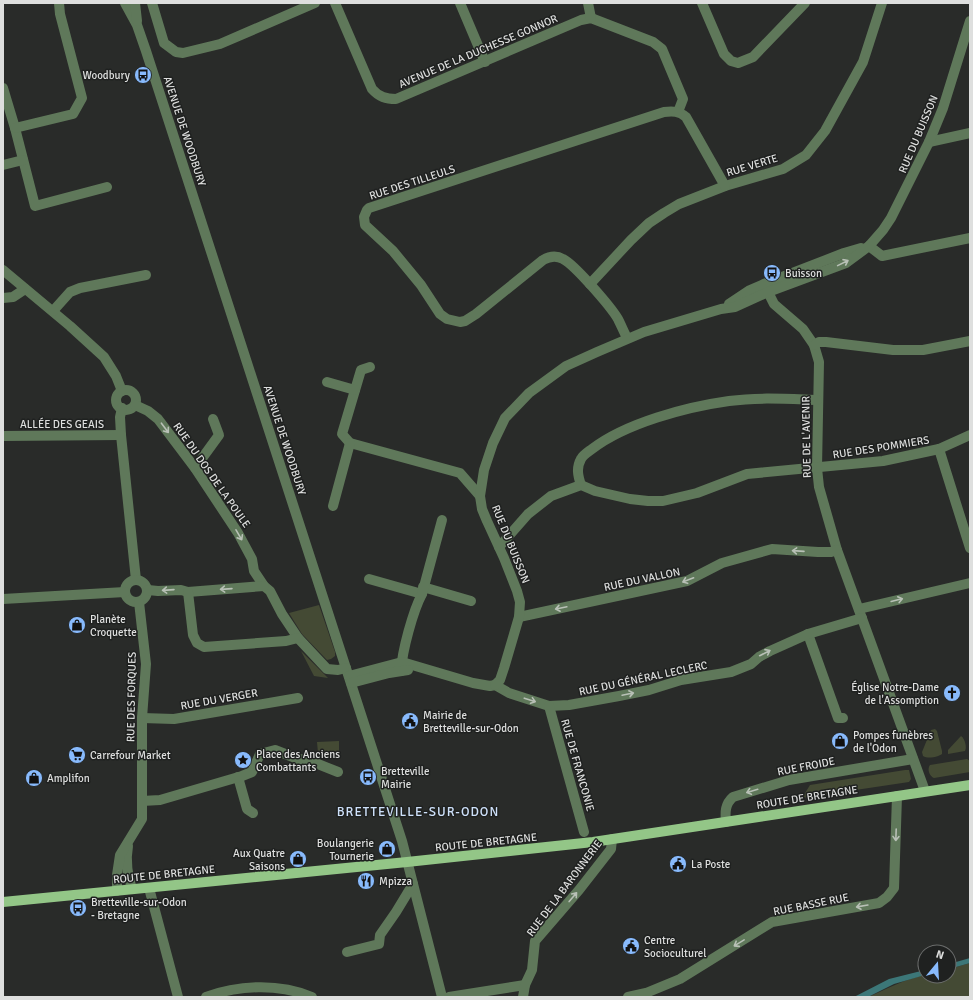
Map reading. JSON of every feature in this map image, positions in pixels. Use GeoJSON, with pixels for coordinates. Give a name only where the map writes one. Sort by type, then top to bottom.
{"type":"FeatureCollection","features":[{"type":"Feature","properties":{"kind":"main road","name":"ROUTE DE BRETAGNE"},"geometry":{"type":"LineString","coordinates":[[3,902],[407,862],[612,839],[970,785]]}},
{"type":"Feature","properties":{"kind":"street"},"geometry":{"type":"LineString","coordinates":[[15,128],[72,114],[82,98],[60,14],[59,3]]}},
{"type":"Feature","properties":{"kind":"street","name":"AVENUE DE WOODBURY"},"geometry":{"type":"LineString","coordinates":[[125,3],[137,25],[402,841],[442,997]]}},
{"type":"Feature","properties":{"kind":"street","name":"AVENUE DE WOODBURY"},"geometry":{"type":"LineString","coordinates":[[135,3],[137,25]]}},
{"type":"Feature","properties":{"kind":"street"},"geometry":{"type":"LineString","coordinates":[[152,3],[164,43],[176,52],[183,53],[220,44],[315,3]]}},
{"type":"Feature","properties":{"kind":"street","name":"AVENUE DE LA DUCHESSE GONNOR"},"geometry":{"type":"LineString","coordinates":[[335,3],[372,89],[378,95],[388,99],[396,99],[581,20],[592,18]]}},
{"type":"Feature","properties":{"kind":"street"},"geometry":{"type":"LineString","coordinates":[[460,3],[485,62]]}},
{"type":"Feature","properties":{"kind":"street"},"geometry":{"type":"LineString","coordinates":[[588,3],[592,18],[653,42],[662,49],[683,99],[678,112],[686,117],[725,186]]}},
{"type":"Feature","properties":{"kind":"street"},"geometry":{"type":"LineString","coordinates":[[702,3],[724,54],[731,61],[738,63],[753,57],[804,3]]}},
{"type":"Feature","properties":{"kind":"street","name":"RUE VERTE"},"geometry":{"type":"LineString","coordinates":[[590,284],[631,240],[650,223],[679,204],[725,186],[784,169],[806,154],[825,131],[863,62],[882,3]]}},
{"type":"Feature","properties":{"kind":"street","name":"RUE DU BUISSON"},"geometry":{"type":"LineString","coordinates":[[494,685],[500,680],[504,668],[519,617],[520,602],[504,558],[483,510],[480,496],[484,470],[493,443],[505,418],[529,393],[566,366],[628,338],[722,309],[735,307],[766,288],[846,263],[869,246],[891,218],[929,142],[943,108],[970,22]]}},
{"type":"Feature","properties":{"kind":"street"},"geometry":{"type":"LineString","coordinates":[[3,88],[35,206],[107,187]]}},
{"type":"Feature","properties":{"kind":"street","name":"RUE DES TILLEULS"},"geometry":{"type":"LineString","coordinates":[[628,338],[617,318],[590,284],[567,261],[556,256],[543,260],[476,314],[465,321],[454,321],[447,318],[440,314],[421,285],[394,251],[367,229],[364,217],[366,210],[369,208],[664,112],[678,112]]}},
{"type":"Feature","properties":{"kind":"street"},"geometry":{"type":"LineString","coordinates":[[929,142],[970,132]]}},
{"type":"Feature","properties":{"kind":"street"},"geometry":{"type":"LineString","coordinates":[[3,165],[23,160]]}},
{"type":"Feature","properties":{"kind":"street"},"geometry":{"type":"LineString","coordinates":[[869,246],[882,256],[970,238]]}},
{"type":"Feature","properties":{"kind":"street"},"geometry":{"type":"LineString","coordinates":[[3,270],[53,311],[104,357],[116,376],[122,391]]}},
{"type":"Feature","properties":{"kind":"street"},"geometry":{"type":"LineString","coordinates":[[53,311],[70,292],[80,288],[146,275]]}},
{"type":"Feature","properties":{"kind":"street","name":"RUE DE L'AVENIR"},"geometry":{"type":"LineString","coordinates":[[766,288],[777,308],[803,329],[814,344],[819,362],[817,468],[819,487],[837,550],[925,792]]}},
{"type":"Feature","properties":{"kind":"street"},"geometry":{"type":"LineString","coordinates":[[3,298],[13,297],[25,289]]}},
{"type":"Feature","properties":{"kind":"street"},"geometry":{"type":"LineString","coordinates":[[814,344],[826,342],[893,350],[923,350],[970,341]]}},
{"type":"Feature","properties":{"kind":"street"},"geometry":{"type":"LineString","coordinates":[[370,367],[361,370],[342,434],[350,443],[460,473],[480,496]]}},
{"type":"Feature","properties":{"kind":"street"},"geometry":{"type":"LineString","coordinates":[[327,382],[355,390]]}},
{"type":"Feature","properties":{"kind":"street"},"geometry":{"type":"LineString","coordinates":[[128,390],[134,393],[136,399],[135,405],[130,409],[119,406],[116,399],[119,393],[128,390]]}},
{"type":"Feature","properties":{"kind":"street"},"geometry":{"type":"LineString","coordinates":[[499,547],[528,514],[551,496],[581,485],[577,472],[581,457],[614,435],[656,418],[692,408],[730,401],[765,399],[818,400]]}},
{"type":"Feature","properties":{"kind":"street","name":"RUE DU DOS DE LA POULE"},"geometry":{"type":"LineString","coordinates":[[135,405],[148,411],[158,419],[195,468],[238,533],[252,559],[254,571],[264,586],[270,591],[282,614],[298,638],[327,670],[338,670],[349,676]]}},
{"type":"Feature","properties":{"kind":"street"},"geometry":{"type":"LineString","coordinates":[[122,408],[120,417],[121,436],[136,580]]}},
{"type":"Feature","properties":{"kind":"street"},"geometry":{"type":"LineString","coordinates":[[195,468],[219,435],[213,419]]}},
{"type":"Feature","properties":{"kind":"street","name":"RUE DES POMMIERS"},"geometry":{"type":"LineString","coordinates":[[581,485],[595,491],[630,499],[648,501],[663,500],[697,493],[747,474],[883,461],[939,449],[970,435]]}},
{"type":"Feature","properties":{"kind":"street","name":"ALLÉE DES GEAIS"},"geometry":{"type":"LineString","coordinates":[[3,436],[121,436]]}},
{"type":"Feature","properties":{"kind":"street"},"geometry":{"type":"LineString","coordinates":[[333,506],[350,443]]}},
{"type":"Feature","properties":{"kind":"street"},"geometry":{"type":"LineString","coordinates":[[939,449],[965,513],[970,548]]}},
{"type":"Feature","properties":{"kind":"street"},"geometry":{"type":"LineString","coordinates":[[349,676],[402,666],[417,602],[422,590],[442,520]]}},
{"type":"Feature","properties":{"kind":"street","name":"RUE DU VALLON"},"geometry":{"type":"LineString","coordinates":[[519,617],[687,581],[722,563],[772,549],[818,552],[831,552],[837,550]]}},
{"type":"Feature","properties":{"kind":"street"},"geometry":{"type":"LineString","coordinates":[[245,588],[252,578],[254,571]]}},
{"type":"Feature","properties":{"kind":"street"},"geometry":{"type":"LineString","coordinates":[[368,579],[471,601]]}},
{"type":"Feature","properties":{"kind":"street"},"geometry":{"type":"LineString","coordinates":[[136,580],[140,580],[145,583],[148,590],[146,597],[139,602],[130,600],[125,592],[128,583],[136,580]]}},
{"type":"Feature","properties":{"kind":"street","name":"RUE DU GÉNÉRAL LECLERC"},"geometry":{"type":"LineString","coordinates":[[402,666],[424,669],[473,683],[490,686],[494,685],[509,693],[549,706],[569,705],[649,690],[681,680],[732,672],[751,664],[759,657],[770,651],[860,613],[970,583]]}},
{"type":"Feature","properties":{"kind":"street"},"geometry":{"type":"LineString","coordinates":[[148,590],[181,590],[188,592],[264,586]]}},
{"type":"Feature","properties":{"kind":"street"},"geometry":{"type":"LineString","coordinates":[[3,599],[125,592]]}},
{"type":"Feature","properties":{"kind":"street"},"geometry":{"type":"LineString","coordinates":[[188,592],[193,635],[197,643],[204,647],[286,641],[298,638]]}},
{"type":"Feature","properties":{"kind":"street","name":"RUE DES FORQUES"},"geometry":{"type":"LineString","coordinates":[[117,891],[116,874],[120,855],[142,818],[142,718],[146,664],[139,602]]}},
{"type":"Feature","properties":{"kind":"street"},"geometry":{"type":"LineString","coordinates":[[808,634],[838,718],[843,718]]}},
{"type":"Feature","properties":{"kind":"street","name":"RUE DU VERGER"},"geometry":{"type":"LineString","coordinates":[[142,718],[174,719],[298,698]]}},
{"type":"Feature","properties":{"kind":"street","name":"RUE DE FRANCONIE"},"geometry":{"type":"LineString","coordinates":[[549,706],[584,832]]}},
{"type":"Feature","properties":{"kind":"street"},"geometry":{"type":"LineString","coordinates":[[142,801],[160,800],[252,772],[260,754],[275,750],[298,759],[308,760],[338,772]]}},
{"type":"Feature","properties":{"kind":"street","name":"RUE FROIDE"},"geometry":{"type":"LineString","coordinates":[[726,822],[726,806],[729,800],[733,797],[790,780],[913,759]]}},
{"type":"Feature","properties":{"kind":"street"},"geometry":{"type":"LineString","coordinates":[[238,777],[247,808],[252,813]]}},
{"type":"Feature","properties":{"kind":"street","name":"RUE BASSE RUE"},"geometry":{"type":"LineString","coordinates":[[628,997],[646,993],[680,979],[772,922],[879,903],[887,897],[894,888],[897,796]]}},
{"type":"Feature","properties":{"kind":"street","name":"RUE DES FORQUES"},"geometry":{"type":"LineString","coordinates":[[130,838],[127,869],[132,889]]}},
{"type":"Feature","properties":{"kind":"street","name":"RUE DE LA BARONNERIE"},"geometry":{"type":"LineString","coordinates":[[523,997],[524,985],[532,970],[536,942],[611,849],[612,839]]}},
{"type":"Feature","properties":{"kind":"street"},"geometry":{"type":"LineString","coordinates":[[347,952],[379,944],[380,935],[413,884]]}},
{"type":"Feature","properties":{"kind":"street"},"geometry":{"type":"LineString","coordinates":[[150,888],[178,997]]}},
{"type":"Feature","properties":{"kind":"street"},"geometry":{"type":"LineString","coordinates":[[449,997],[524,985]]}},
{"type":"Feature","properties":{"kind":"street"},"geometry":{"type":"LineString","coordinates":[[206,997],[231,990],[267,988],[291,990],[312,997]]}},
{"type":"Feature","properties":{"kind":"green space"},"geometry":{"type":"Polygon","coordinates":[[[319,605],[335,652],[335,656],[327,660],[302,634],[289,613],[319,605]]]}},
{"type":"Feature","properties":{"kind":"green space"},"geometry":{"type":"Polygon","coordinates":[[[301,651],[328,678],[314,676],[301,651]]]}},
{"type":"Feature","properties":{"kind":"green space"},"geometry":{"type":"Polygon","coordinates":[[[935,729],[937,731],[942,754],[933,757],[925,757],[923,756],[922,752],[931,730],[935,729]]]}},
{"type":"Feature","properties":{"kind":"green space"},"geometry":{"type":"Polygon","coordinates":[[[961,736],[964,739],[966,747],[965,751],[948,754],[948,750],[961,736]]]}},
{"type":"Feature","properties":{"kind":"green space"},"geometry":{"type":"Polygon","coordinates":[[[339,741],[339,753],[318,753],[317,742],[339,741]]]}},
{"type":"Feature","properties":{"kind":"green space"},"geometry":{"type":"Polygon","coordinates":[[[967,759],[970,761],[970,772],[934,778],[929,772],[930,765],[967,759]]]}},
{"type":"Feature","properties":{"kind":"green space"},"geometry":{"type":"Polygon","coordinates":[[[909,770],[911,779],[909,782],[802,798],[810,785],[909,770]]]}},
{"type":"Feature","properties":{"kind":"green space"},"geometry":{"type":"Polygon","coordinates":[[[970,963],[970,997],[868,997],[917,977],[917,984],[957,984],[957,967],[970,963]]]}},
{"type":"Feature","properties":{"kind":"water"},"geometry":{"type":"Polygon","coordinates":[[[970,958],[970,963],[957,967],[957,962],[970,958]]]}},
{"type":"Feature","properties":{"kind":"water"},"geometry":{"type":"Polygon","coordinates":[[[917,972],[917,977],[894,984],[868,997],[854,997],[889,979],[917,972]]]}},
{"type":"Feature","properties":{"kind":"place","name":"Woodbury"},"geometry":{"type":"Point","coordinates":[143,75]}},
{"type":"Feature","properties":{"kind":"place","name":"Buisson"},"geometry":{"type":"Point","coordinates":[772,273]}},
{"type":"Feature","properties":{"kind":"place","name":"Planète Croquette"},"geometry":{"type":"Point","coordinates":[77,625]}},
{"type":"Feature","properties":{"kind":"place","name":"Église Notre-Dame de l'Assomption"},"geometry":{"type":"Point","coordinates":[952,693]}},
{"type":"Feature","properties":{"kind":"place","name":"Mairie de Bretteville-sur-Odon"},"geometry":{"type":"Point","coordinates":[410,721]}},
{"type":"Feature","properties":{"kind":"place","name":"Pompes funèbres de l'Odon"},"geometry":{"type":"Point","coordinates":[840,741]}},
{"type":"Feature","properties":{"kind":"place","name":"Carrefour Market"},"geometry":{"type":"Point","coordinates":[77,755]}},
{"type":"Feature","properties":{"kind":"place","name":"Place des Anciens Combattants"},"geometry":{"type":"Point","coordinates":[243,760]}},
{"type":"Feature","properties":{"kind":"place","name":"Bretteville Mairie"},"geometry":{"type":"Point","coordinates":[368,777]}},
{"type":"Feature","properties":{"kind":"place","name":"Amplifon"},"geometry":{"type":"Point","coordinates":[34,778]}},
{"type":"Feature","properties":{"kind":"place","name":"Boulangerie Tournerie"},"geometry":{"type":"Point","coordinates":[387,849]}},
{"type":"Feature","properties":{"kind":"place","name":"Aux Quatre Saisons"},"geometry":{"type":"Point","coordinates":[298,859]}},
{"type":"Feature","properties":{"kind":"place","name":"La Poste"},"geometry":{"type":"Point","coordinates":[678,864]}},
{"type":"Feature","properties":{"kind":"place","name":"Mpizza"},"geometry":{"type":"Point","coordinates":[366,881]}},
{"type":"Feature","properties":{"kind":"place","name":"Bretteville-sur-Odon - Bretagne"},"geometry":{"type":"Point","coordinates":[78,908]}},
{"type":"Feature","properties":{"kind":"place","name":"Centre Socioculturel"},"geometry":{"type":"Point","coordinates":[631,946]}},
{"type":"Feature","properties":{"kind":"district","name":"BRETTEVILLE-SUR-ODON"},"geometry":{"type":"Point","coordinates":[418,811]}}]}
